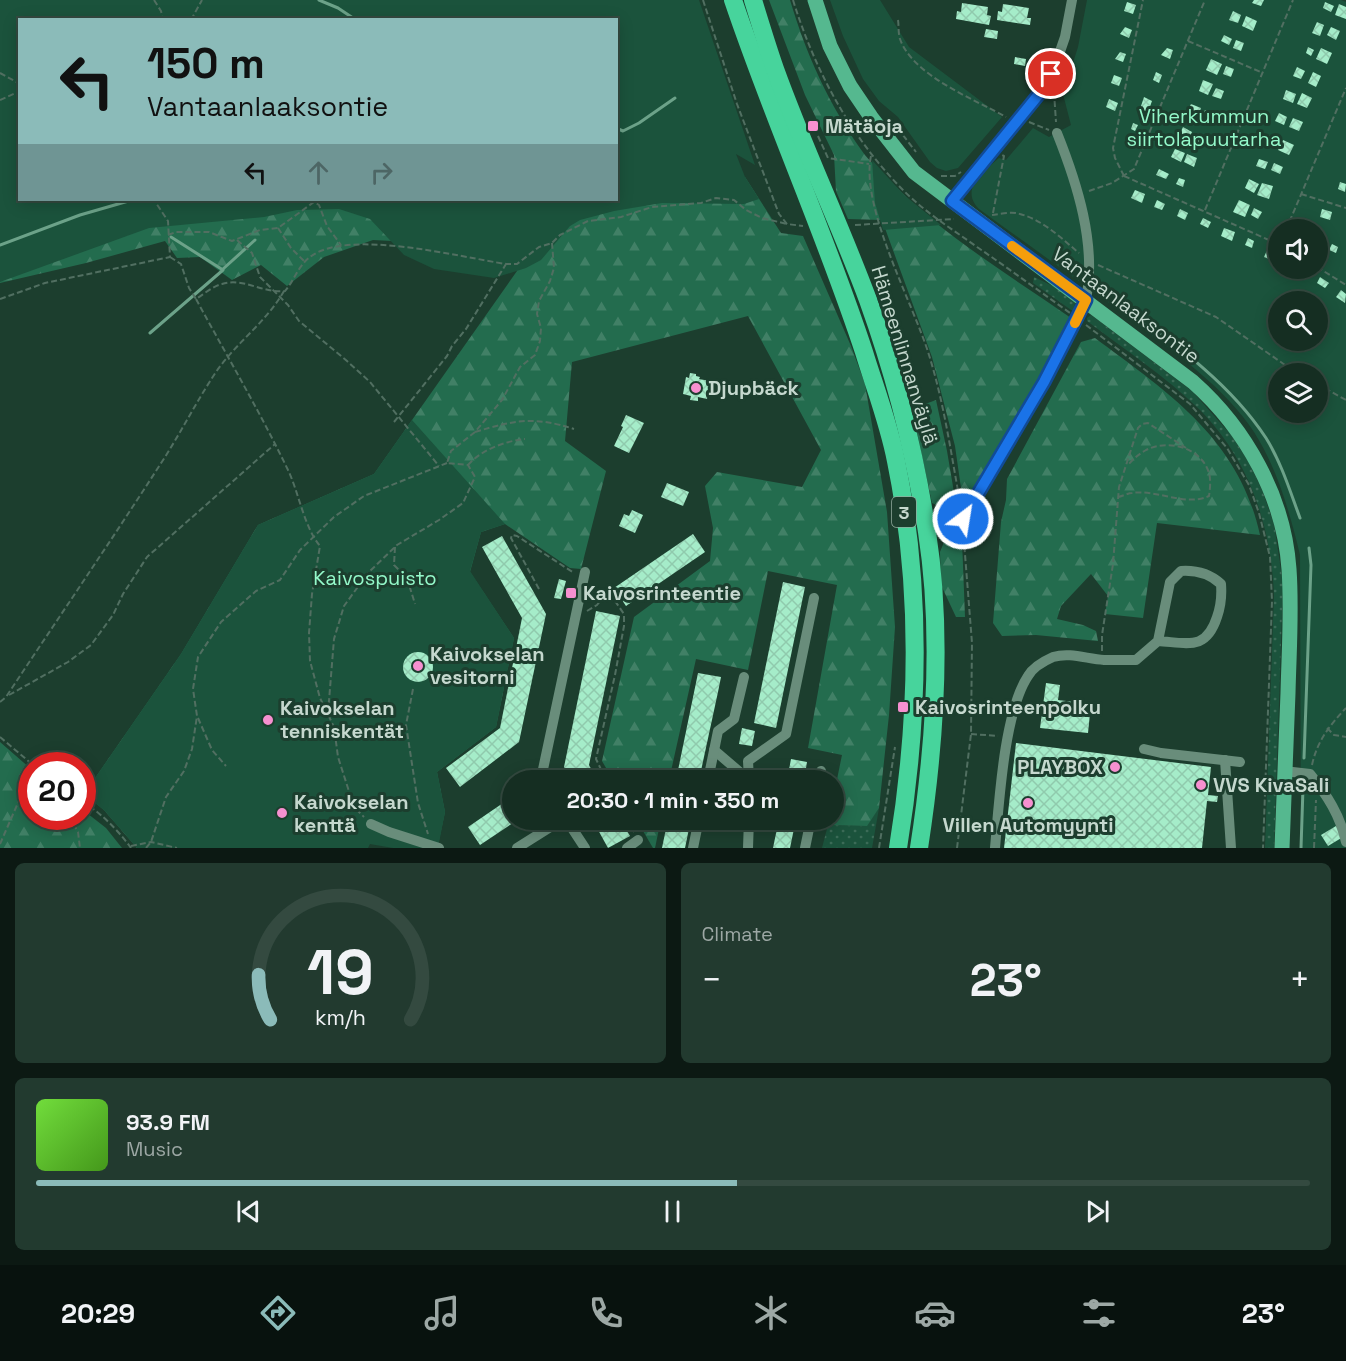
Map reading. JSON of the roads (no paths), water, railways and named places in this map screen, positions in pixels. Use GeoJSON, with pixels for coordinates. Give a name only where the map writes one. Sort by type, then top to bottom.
{"type":"FeatureCollection","features":[{"type":"Feature","properties":{"kind":"highway","name":"Hämeenlinnanväylä"},"geometry":{"type":"LineString","coordinates":[[734,0],[759,75],[849,306],[896,460],[908,539],[915,637],[910,752],[898,848]]}},
{"type":"Feature","properties":{"kind":"highway","name":"Hämeenlinnanväylä"},"geometry":{"type":"LineString","coordinates":[[753,0],[776,70],[868,300],[913,452],[928,534],[935,639],[929,761],[919,848]]}},
{"type":"Feature","properties":{"kind":"main road","name":"Vantaanlaaksontie"},"geometry":{"type":"LineString","coordinates":[[816,0],[830,46],[850,86],[914,172],[1193,382],[1213,400],[1244,439],[1267,485],[1278,516],[1289,567],[1290,626],[1282,848]]}},
{"type":"Feature","properties":{"kind":"street"},"geometry":{"type":"LineString","coordinates":[[952,201],[1044,88],[1065,37],[1072,0]]}},
{"type":"Feature","properties":{"kind":"street"},"geometry":{"type":"LineString","coordinates":[[963,519],[1044,382],[1086,300],[1089,262],[1078,193],[1057,134]]}},
{"type":"Feature","properties":{"kind":"street"},"geometry":{"type":"LineString","coordinates":[[995,848],[1008,738],[1015,705],[1027,676],[1037,666],[1064,655],[1103,660],[1136,660],[1158,641],[1170,582],[1181,571],[1193,571],[1213,577],[1221,584],[1222,599],[1212,632],[1203,640],[1188,644],[1158,641]]}},
{"type":"Feature","properties":{"kind":"street"},"geometry":{"type":"LineString","coordinates":[[543,770],[582,587],[580,573]]}},
{"type":"Feature","properties":{"kind":"street"},"geometry":{"type":"LineString","coordinates":[[748,770],[748,761],[786,734],[814,598]]}},
{"type":"Feature","properties":{"kind":"street"},"geometry":{"type":"LineString","coordinates":[[710,770],[718,731],[734,719],[744,676]]}},
{"type":"Feature","properties":{"kind":"street"},"geometry":{"type":"LineString","coordinates":[[1144,749],[1240,762]]}},
{"type":"Feature","properties":{"kind":"street"},"geometry":{"type":"LineString","coordinates":[[714,750],[737,770]]}},
{"type":"Feature","properties":{"kind":"street"},"geometry":{"type":"LineString","coordinates":[[1225,760],[1231,848]]}},
{"type":"Feature","properties":{"kind":"street"},"geometry":{"type":"LineString","coordinates":[[1284,771],[1310,774],[1325,793],[1341,821],[1346,842]]}},
{"type":"Feature","properties":{"kind":"street"},"geometry":{"type":"LineString","coordinates":[[371,824],[430,847]]}},
{"type":"Feature","properties":{"kind":"street"},"geometry":{"type":"LineString","coordinates":[[517,848],[546,830]]}},
{"type":"Feature","properties":{"kind":"street"},"geometry":{"type":"LineString","coordinates":[[572,830],[585,848]]}},
{"type":"Feature","properties":{"kind":"street"},"geometry":{"type":"LineString","coordinates":[[693,848],[697,830]]}},
{"type":"Feature","properties":{"kind":"street"},"geometry":{"type":"LineString","coordinates":[[748,848],[749,830]]}},
{"type":"Feature","properties":{"kind":"street"},"geometry":{"type":"LineString","coordinates":[[805,848],[809,830]]}},
{"type":"Feature","properties":{"kind":"street"},"geometry":{"type":"LineString","coordinates":[[627,848],[638,840]]}},
{"type":"Feature","properties":{"kind":"waterway"},"geometry":{"type":"LineString","coordinates":[[319,0],[338,8],[353,18]]}},
{"type":"Feature","properties":{"kind":"waterway","name":"Mätäoja"},"geometry":{"type":"LineString","coordinates":[[618,129],[623,131],[639,123],[675,98]]}},
{"type":"Feature","properties":{"kind":"waterway","name":"Mätäoja"},"geometry":{"type":"LineString","coordinates":[[0,245],[80,215],[129,201]]}},
{"type":"Feature","properties":{"kind":"waterway"},"geometry":{"type":"LineString","coordinates":[[150,333],[223,270],[171,237]]}},
{"type":"Feature","properties":{"kind":"waterway"},"geometry":{"type":"LineString","coordinates":[[223,269],[255,240]]}},
{"type":"Feature","properties":{"kind":"waterway"},"geometry":{"type":"LineString","coordinates":[[1106,294],[1192,359],[1213,377],[1250,416],[1276,457],[1300,518]]}},
{"type":"Feature","properties":{"kind":"waterway"},"geometry":{"type":"LineString","coordinates":[[1304,758],[1311,565],[1309,548]]}},
{"type":"Feature","properties":{"kind":"waterway"},"geometry":{"type":"LineString","coordinates":[[1301,848],[1303,788]]}},
{"type":"Feature","properties":{"kind":"place","name":"Mätäoja"},"geometry":{"type":"Point","coordinates":[813,126]}},
{"type":"Feature","properties":{"kind":"place","name":"Djupbäck"},"geometry":{"type":"Point","coordinates":[696,388]}},
{"type":"Feature","properties":{"kind":"place","name":"Kaivosrinteentie"},"geometry":{"type":"Point","coordinates":[571,593]}},
{"type":"Feature","properties":{"kind":"place","name":"Kaivokselan vesitorni"},"geometry":{"type":"Point","coordinates":[418,666]}},
{"type":"Feature","properties":{"kind":"place","name":"Kaivosrinteenpolku"},"geometry":{"type":"Point","coordinates":[903,707]}},
{"type":"Feature","properties":{"kind":"place","name":"Kaivokselan tenniskentät"},"geometry":{"type":"Point","coordinates":[268,720]}},
{"type":"Feature","properties":{"kind":"place","name":"PLAYBOX"},"geometry":{"type":"Point","coordinates":[1115,767]}},
{"type":"Feature","properties":{"kind":"place","name":"VVS KivaSali"},"geometry":{"type":"Point","coordinates":[1201,785]}},
{"type":"Feature","properties":{"kind":"place","name":"Villen Automyynti"},"geometry":{"type":"Point","coordinates":[1028,803]}},
{"type":"Feature","properties":{"kind":"place","name":"Kaivokselan kenttä"},"geometry":{"type":"Point","coordinates":[282,813]}},
{"type":"Feature","properties":{"kind":"park label","name":"Viherkummun siirtolapuutarha"},"geometry":{"type":"Point","coordinates":[1204,128]}},
{"type":"Feature","properties":{"kind":"park label","name":"Kaivospuisto"},"geometry":{"type":"Point","coordinates":[375,578]}}]}
